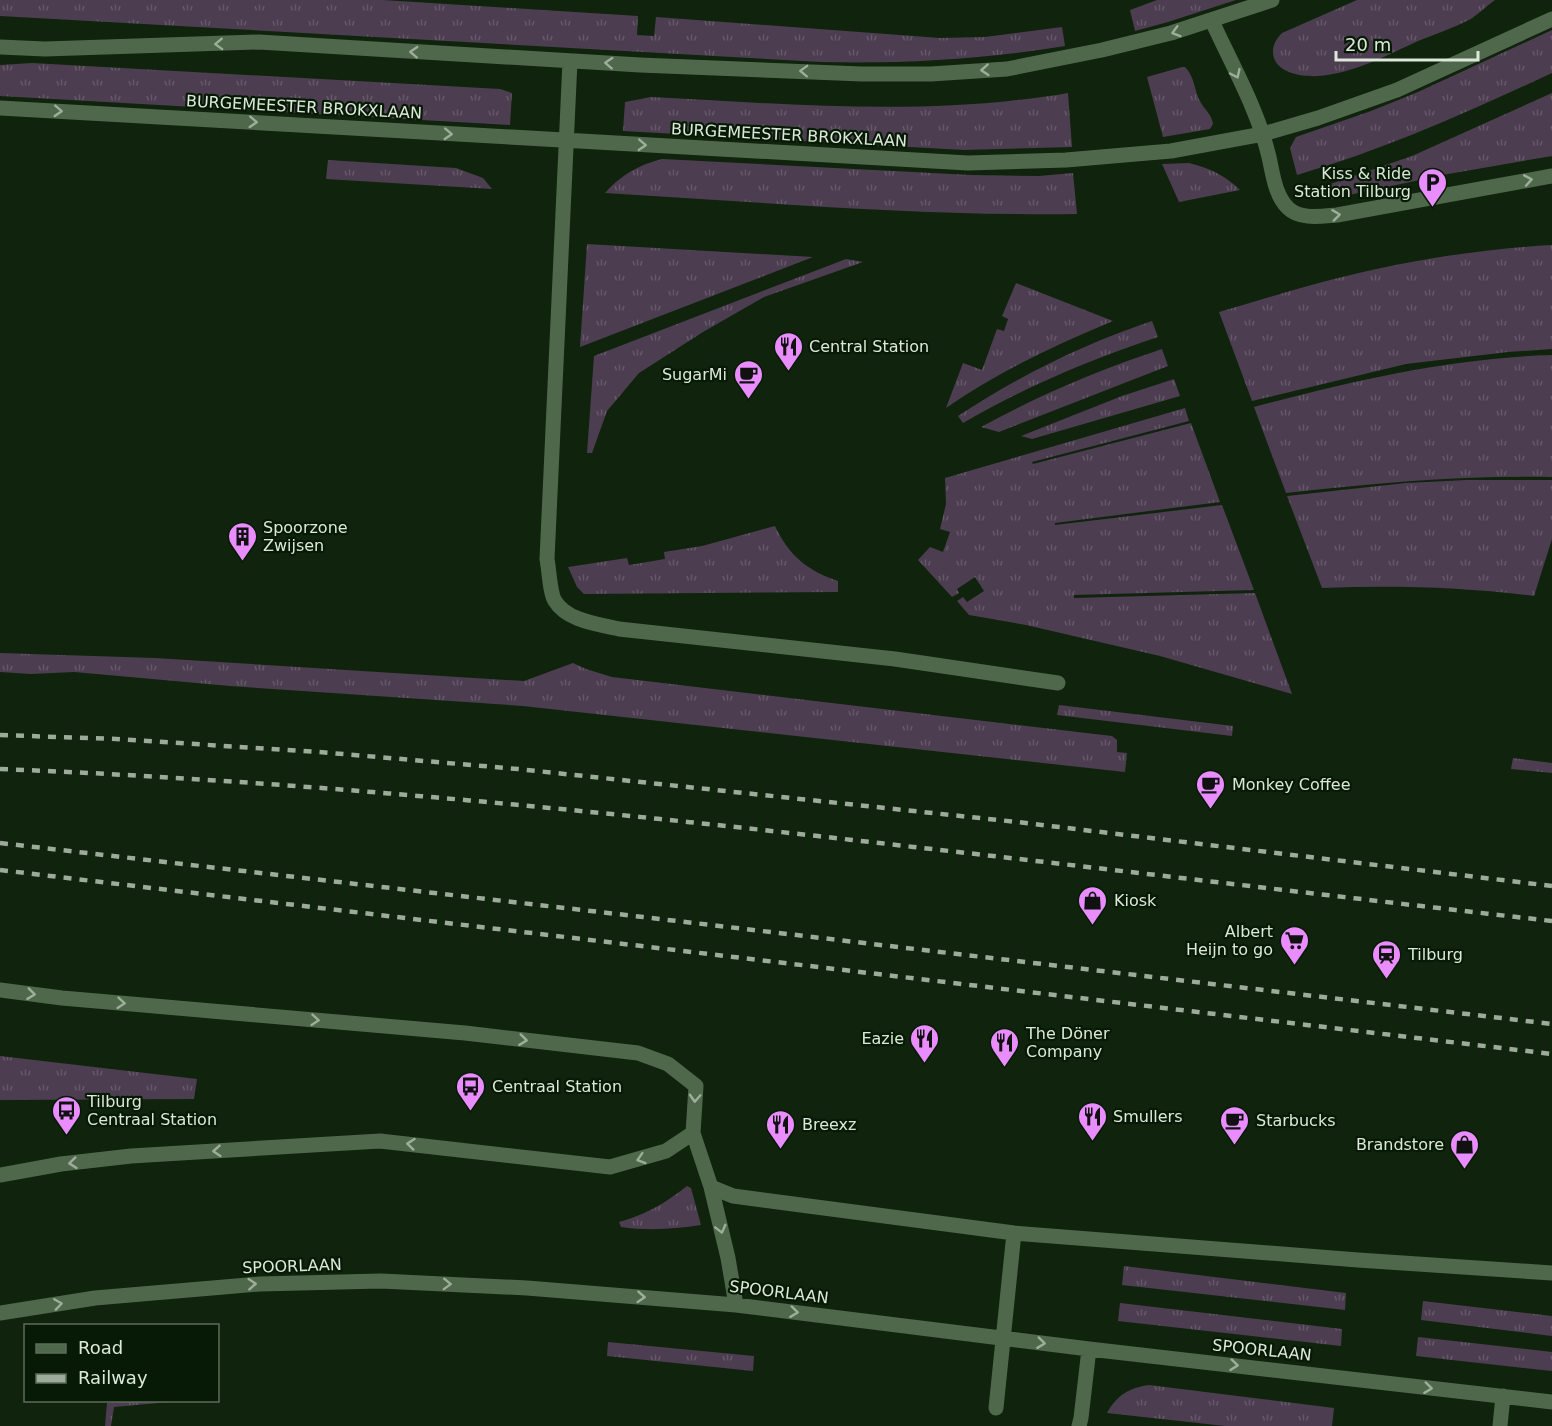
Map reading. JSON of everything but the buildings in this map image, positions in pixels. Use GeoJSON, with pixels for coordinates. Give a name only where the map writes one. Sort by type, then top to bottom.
{"type":"FeatureCollection","features":[{"type":"Feature","properties":{"kind":"street"},"geometry":{"type":"LineString","coordinates":[[0,47],[45,49],[259,42],[570,61],[862,74],[931,74],[1018,67],[1114,48],[1212,21],[1272,0]]}},
{"type":"Feature","properties":{"kind":"street","name":"BURGEMEESTER BROKXLAAN"},"geometry":{"type":"LineString","coordinates":[[0,108],[968,163],[1024,162],[1171,151],[1263,134],[1318,118],[1397,90],[1552,19]]}},
{"type":"Feature","properties":{"kind":"street"},"geometry":{"type":"LineString","coordinates":[[1212,21],[1263,134],[1276,190],[1287,208],[1295,213],[1307,216],[1337,215],[1552,176]]}},
{"type":"Feature","properties":{"kind":"street"},"geometry":{"type":"LineString","coordinates":[[570,61],[547,559],[554,600],[568,613],[587,622],[619,629],[895,658],[1058,683]]}},
{"type":"Feature","properties":{"kind":"street"},"geometry":{"type":"LineString","coordinates":[[0,990],[63,998],[465,1034],[638,1053],[668,1064],[696,1086],[693,1133],[711,1187],[729,1258],[736,1305]]}},
{"type":"Feature","properties":{"kind":"street"},"geometry":{"type":"LineString","coordinates":[[0,1175],[61,1164],[131,1156],[380,1141],[610,1167],[666,1151],[693,1133]]}},
{"type":"Feature","properties":{"kind":"street"},"geometry":{"type":"LineString","coordinates":[[711,1187],[733,1196],[1014,1233],[1552,1273]]}},
{"type":"Feature","properties":{"kind":"street"},"geometry":{"type":"LineString","coordinates":[[996,1408],[1014,1233]]}},
{"type":"Feature","properties":{"kind":"street","name":"SPOORLAAN"},"geometry":{"type":"LineString","coordinates":[[0,1313],[95,1298],[260,1284],[381,1281],[526,1288],[736,1305],[1089,1349],[1552,1402]]}},
{"type":"Feature","properties":{"kind":"street"},"geometry":{"type":"LineString","coordinates":[[1079,1426],[1082,1418],[1089,1349]]}},
{"type":"Feature","properties":{"kind":"street"},"geometry":{"type":"LineString","coordinates":[[1500,1426],[1503,1396]]}},
{"type":"Feature","properties":{"kind":"green space"},"geometry":{"type":"Polygon","coordinates":[[[0,0],[383,0],[638,16],[637,35],[654,36],[656,17],[940,38],[985,37],[1062,27],[1065,46],[943,60],[821,62],[0,16],[0,0]]]}},
{"type":"Feature","properties":{"kind":"green space"},"geometry":{"type":"Polygon","coordinates":[[[1157,0],[1236,0],[1135,31],[1130,10],[1157,0]]]}},
{"type":"Feature","properties":{"kind":"green space"},"geometry":{"type":"Polygon","coordinates":[[[1357,0],[1495,0],[1469,20],[1350,70],[1320,76],[1305,76],[1289,72],[1277,64],[1273,48],[1282,33],[1357,0]]]}},
{"type":"Feature","properties":{"kind":"green space"},"geometry":{"type":"Polygon","coordinates":[[[1552,30],[1552,73],[1395,142],[1297,175],[1290,148],[1296,137],[1418,92],[1552,30]]]}},
{"type":"Feature","properties":{"kind":"green space"},"geometry":{"type":"Polygon","coordinates":[[[32,63],[500,89],[512,93],[510,125],[0,96],[0,65],[32,63]]]}},
{"type":"Feature","properties":{"kind":"green space"},"geometry":{"type":"Polygon","coordinates":[[[1185,67],[1191,75],[1199,99],[1213,124],[1210,129],[1163,137],[1147,77],[1185,67]]]}},
{"type":"Feature","properties":{"kind":"green space"},"geometry":{"type":"Polygon","coordinates":[[[1068,93],[1072,147],[964,150],[623,131],[625,102],[651,97],[807,105],[912,107],[964,105],[1068,93]]]}},
{"type":"Feature","properties":{"kind":"green space"},"geometry":{"type":"Polygon","coordinates":[[[1552,93],[1552,156],[1448,174],[1330,199],[1307,192],[1412,156],[1552,93]]]}},
{"type":"Feature","properties":{"kind":"green space"},"geometry":{"type":"Polygon","coordinates":[[[662,159],[971,175],[1039,176],[1073,173],[1077,214],[900,211],[605,193],[630,172],[662,159]]]}},
{"type":"Feature","properties":{"kind":"green space"},"geometry":{"type":"Polygon","coordinates":[[[328,160],[456,168],[483,178],[492,189],[326,179],[328,160]]]}},
{"type":"Feature","properties":{"kind":"green space"},"geometry":{"type":"Polygon","coordinates":[[[1189,163],[1216,173],[1229,180],[1240,190],[1179,202],[1162,164],[1189,163]]]}},
{"type":"Feature","properties":{"kind":"green space"},"geometry":{"type":"Polygon","coordinates":[[[587,244],[813,257],[580,347],[587,244]]]}},
{"type":"Feature","properties":{"kind":"green space"},"geometry":{"type":"Polygon","coordinates":[[[1552,245],[1552,349],[1406,364],[1252,401],[1219,312],[1319,283],[1388,267],[1470,253],[1552,245]]]}},
{"type":"Feature","properties":{"kind":"green space"},"geometry":{"type":"Polygon","coordinates":[[[846,259],[863,262],[764,297],[639,373],[607,411],[592,453],[587,453],[594,356],[846,259]]]}},
{"type":"Feature","properties":{"kind":"green space"},"geometry":{"type":"Polygon","coordinates":[[[1016,283],[1113,321],[1027,360],[946,408],[963,363],[982,370],[997,329],[1004,331],[1008,319],[1002,316],[1016,283]]]}},
{"type":"Feature","properties":{"kind":"green space"},"geometry":{"type":"Polygon","coordinates":[[[1152,321],[1158,337],[1058,375],[963,423],[958,416],[1052,362],[1152,321]]]}},
{"type":"Feature","properties":{"kind":"green space"},"geometry":{"type":"Polygon","coordinates":[[[1162,349],[1168,366],[999,432],[981,427],[1070,384],[1162,349]]]}},
{"type":"Feature","properties":{"kind":"green space"},"geometry":{"type":"Polygon","coordinates":[[[1552,355],[1552,477],[1419,480],[1286,493],[1254,407],[1402,372],[1476,361],[1552,355]]]}},
{"type":"Feature","properties":{"kind":"green space"},"geometry":{"type":"Polygon","coordinates":[[[1174,379],[1180,396],[1032,439],[1021,436],[1122,396],[1174,379]]]}},
{"type":"Feature","properties":{"kind":"green space"},"geometry":{"type":"Polygon","coordinates":[[[1185,408],[1189,421],[1032,462],[1033,464],[1191,423],[1220,502],[1055,523],[1055,525],[1222,505],[1254,590],[1074,595],[1074,598],[1255,593],[1292,694],[1160,656],[1026,625],[969,615],[957,601],[963,597],[967,602],[984,591],[975,577],[957,589],[959,593],[952,597],[918,560],[930,547],[943,552],[950,532],[940,529],[946,504],[945,478],[1185,408]]]}},
{"type":"Feature","properties":{"kind":"green space"},"geometry":{"type":"Polygon","coordinates":[[[1552,480],[1552,539],[1534,596],[1429,588],[1322,588],[1287,496],[1406,483],[1552,480]]]}},
{"type":"Feature","properties":{"kind":"green space"},"geometry":{"type":"Polygon","coordinates":[[[775,526],[780,537],[800,561],[817,572],[838,581],[838,592],[584,594],[577,587],[568,567],[627,558],[629,565],[665,559],[664,552],[702,546],[775,526]]]}},
{"type":"Feature","properties":{"kind":"green space"},"geometry":{"type":"Polygon","coordinates":[[[0,653],[155,658],[524,681],[573,663],[612,677],[1112,736],[1117,740],[1117,752],[1127,753],[1125,772],[523,706],[230,686],[74,672],[31,674],[0,672],[0,653]]]}},
{"type":"Feature","properties":{"kind":"green space"},"geometry":{"type":"Polygon","coordinates":[[[1059,705],[1233,726],[1232,736],[1057,715],[1059,705]]]}},
{"type":"Feature","properties":{"kind":"green space"},"geometry":{"type":"Polygon","coordinates":[[[1513,758],[1552,763],[1552,773],[1511,769],[1513,758]]]}},
{"type":"Feature","properties":{"kind":"green space"},"geometry":{"type":"Polygon","coordinates":[[[0,1056],[197,1079],[194,1099],[0,1100],[0,1056]]]}},
{"type":"Feature","properties":{"kind":"green space"},"geometry":{"type":"Polygon","coordinates":[[[687,1186],[691,1188],[701,1225],[661,1229],[621,1227],[619,1222],[655,1208],[687,1186]]]}},
{"type":"Feature","properties":{"kind":"green space"},"geometry":{"type":"Polygon","coordinates":[[[1124,1266],[1346,1293],[1345,1310],[1122,1285],[1124,1266]]]}},
{"type":"Feature","properties":{"kind":"green space"},"geometry":{"type":"Polygon","coordinates":[[[1423,1301],[1552,1316],[1552,1336],[1421,1320],[1423,1301]]]}},
{"type":"Feature","properties":{"kind":"green space"},"geometry":{"type":"Polygon","coordinates":[[[1120,1303],[1342,1329],[1341,1346],[1118,1321],[1120,1303]]]}},
{"type":"Feature","properties":{"kind":"green space"},"geometry":{"type":"Polygon","coordinates":[[[1418,1337],[1552,1352],[1552,1371],[1416,1356],[1418,1337]]]}},
{"type":"Feature","properties":{"kind":"green space"},"geometry":{"type":"Polygon","coordinates":[[[608,1342],[754,1356],[753,1371],[607,1356],[608,1342]]]}},
{"type":"Feature","properties":{"kind":"green space"},"geometry":{"type":"Polygon","coordinates":[[[1149,1385],[1334,1408],[1332,1426],[1225,1426],[1107,1413],[1124,1393],[1149,1385]]]}},
{"type":"Feature","properties":{"kind":"green space"},"geometry":{"type":"Polygon","coordinates":[[[170,1402],[114,1407],[111,1426],[105,1426],[107,1403],[170,1402]]]}},
{"type":"Feature","properties":{"kind":"railway"},"geometry":{"type":"LineString","coordinates":[[0,735],[116,739],[319,752],[518,769],[1017,822],[1552,886]]}},
{"type":"Feature","properties":{"kind":"railway"},"geometry":{"type":"LineString","coordinates":[[0,769],[229,781],[572,810],[800,834],[1552,921]]}},
{"type":"Feature","properties":{"kind":"railway"},"geometry":{"type":"LineString","coordinates":[[0,843],[1552,1024]]}},
{"type":"Feature","properties":{"kind":"railway"},"geometry":{"type":"LineString","coordinates":[[0,870],[1552,1054]]}},
{"type":"Feature","properties":{"kind":"place","name":"Kiss & Ride Station Tilburg"},"geometry":{"type":"Point","coordinates":[1432,208]}},
{"type":"Feature","properties":{"kind":"place","name":"Central Station"},"geometry":{"type":"Point","coordinates":[788,372]}},
{"type":"Feature","properties":{"kind":"place","name":"SugarMi"},"geometry":{"type":"Point","coordinates":[748,400]}},
{"type":"Feature","properties":{"kind":"place","name":"Spoorzone Zwijsen"},"geometry":{"type":"Point","coordinates":[242,562]}},
{"type":"Feature","properties":{"kind":"place","name":"Monkey Coffee"},"geometry":{"type":"Point","coordinates":[1211,810]}},
{"type":"Feature","properties":{"kind":"place","name":"Kiosk"},"geometry":{"type":"Point","coordinates":[1093,926]}},
{"type":"Feature","properties":{"kind":"place","name":"Albert Heijn to go"},"geometry":{"type":"Point","coordinates":[1294,966]}},
{"type":"Feature","properties":{"kind":"place","name":"Tilburg"},"geometry":{"type":"Point","coordinates":[1387,980]}},
{"type":"Feature","properties":{"kind":"place","name":"Eazie"},"geometry":{"type":"Point","coordinates":[925,1064]}},
{"type":"Feature","properties":{"kind":"place","name":"The Döner Company"},"geometry":{"type":"Point","coordinates":[1005,1068]}},
{"type":"Feature","properties":{"kind":"place","name":"Centraal Station"},"geometry":{"type":"Point","coordinates":[471,1112]}},
{"type":"Feature","properties":{"kind":"place","name":"Tilburg Centraal Station"},"geometry":{"type":"Point","coordinates":[66,1136]}},
{"type":"Feature","properties":{"kind":"place","name":"Smullers"},"geometry":{"type":"Point","coordinates":[1092,1142]}},
{"type":"Feature","properties":{"kind":"place","name":"Starbucks"},"geometry":{"type":"Point","coordinates":[1235,1146]}},
{"type":"Feature","properties":{"kind":"place","name":"Breexz"},"geometry":{"type":"Point","coordinates":[781,1150]}},
{"type":"Feature","properties":{"kind":"place","name":"Brandstore"},"geometry":{"type":"Point","coordinates":[1465,1170]}}]}
